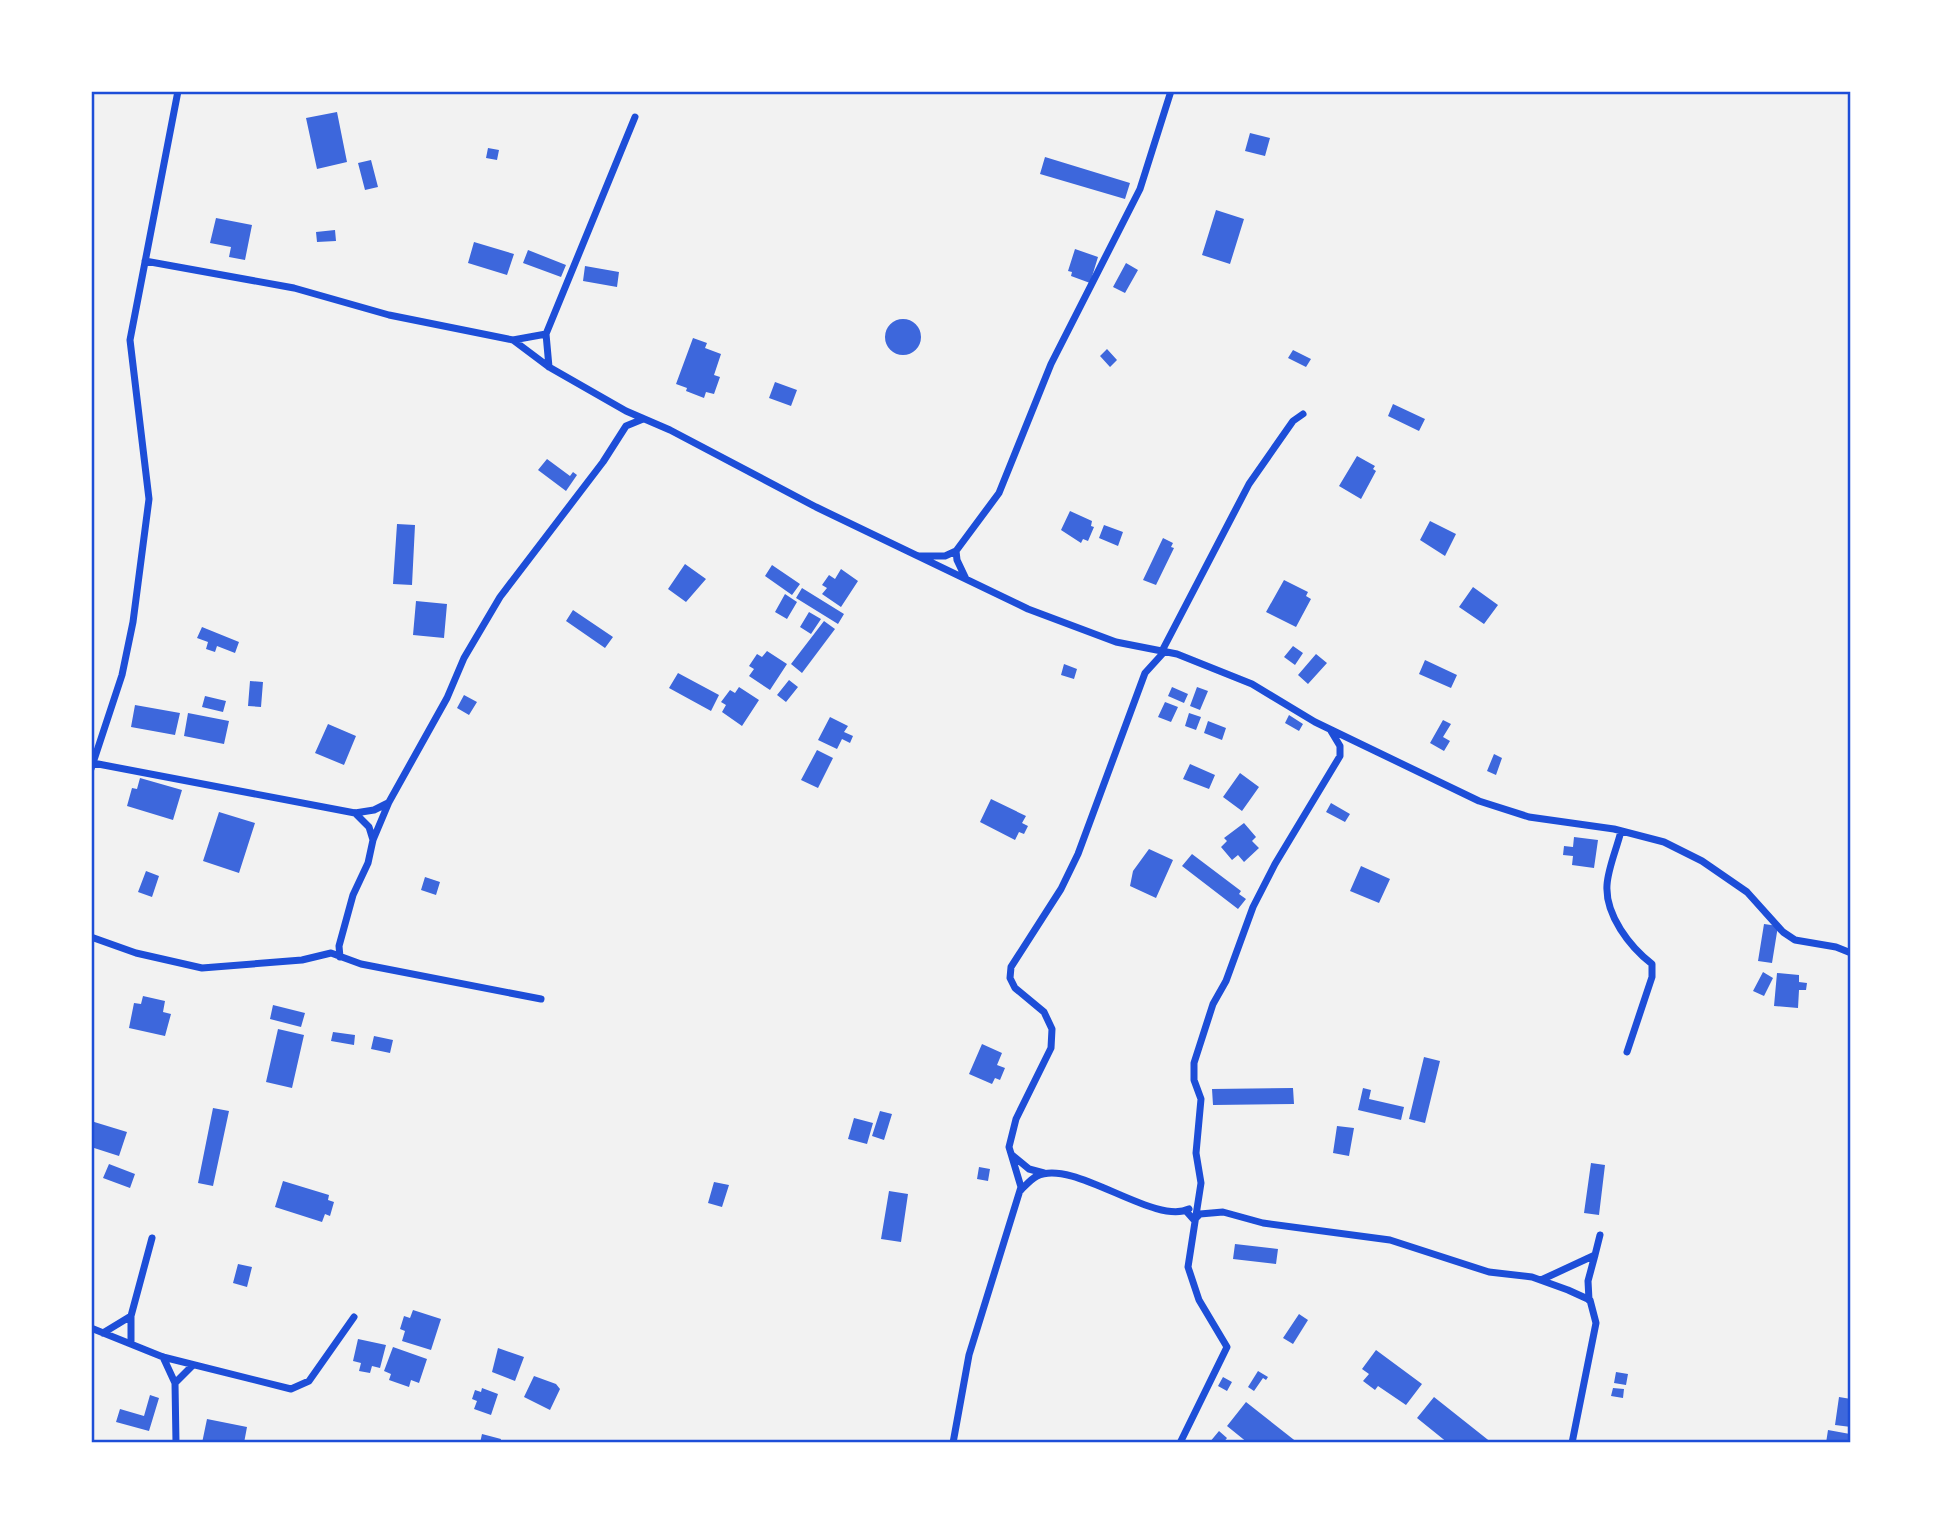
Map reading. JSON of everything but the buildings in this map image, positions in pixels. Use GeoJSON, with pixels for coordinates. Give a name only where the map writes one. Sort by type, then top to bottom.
{"type":"FeatureCollection","features":[{"type":"Feature","properties":{"kind":"street"},"geometry":{"type":"LineString","coordinates":[[178,91],[130,340],[149,499],[133,622],[122,675],[92,766],[355,813],[374,810],[389,802]]}},
{"type":"Feature","properties":{"kind":"street"},"geometry":{"type":"LineString","coordinates":[[917,556],[944,556],[956,551],[999,494],[1051,364],[1087,299],[1140,189],[1171,91]]}},
{"type":"Feature","properties":{"kind":"street"},"geometry":{"type":"LineString","coordinates":[[549,367],[546,334],[635,117]]}},
{"type":"Feature","properties":{"kind":"street"},"geometry":{"type":"LineString","coordinates":[[145,261],[294,288],[389,315],[513,340],[546,334]]}},
{"type":"Feature","properties":{"kind":"street"},"geometry":{"type":"LineString","coordinates":[[513,340],[549,367],[626,411],[1028,609],[1116,642],[1164,651],[1252,684],[1329,729],[1479,801],[1529,817],[1621,831],[1664,842],[1702,861],[1747,892],[1783,932],[1795,940],[1836,947],[1851,953]]}},
{"type":"Feature","properties":{"kind":"street"},"geometry":{"type":"LineString","coordinates":[[340,957],[339,946],[373,840],[389,802],[447,698],[464,658],[500,597],[603,462],[626,426],[626,411]]}},
{"type":"Feature","properties":{"kind":"street"},"geometry":{"type":"LineString","coordinates":[[953,1443],[969,1355],[1020,1190],[1009,1147],[1016,1119],[1051,1048],[1052,1029],[1044,1012],[1015,988],[1010,978],[1011,967],[1056,897],[1078,854],[1151,664],[1164,651],[1249,484],[1293,421],[1303,414]]}},
{"type":"Feature","properties":{"kind":"street"},"geometry":{"type":"LineString","coordinates":[[626,426],[643,419]]}},
{"type":"Feature","properties":{"kind":"street"},"geometry":{"type":"LineString","coordinates":[[956,551],[966,579]]}},
{"type":"Feature","properties":{"kind":"street"},"geometry":{"type":"LineString","coordinates":[[1143,647],[1151,664]]}},
{"type":"Feature","properties":{"kind":"street"},"geometry":{"type":"LineString","coordinates":[[1329,729],[1340,746],[1340,756]]}},
{"type":"Feature","properties":{"kind":"street"},"geometry":{"type":"LineString","coordinates":[[1180,1443],[1227,1347],[1190,1279],[1188,1267],[1201,1183],[1196,1153],[1201,1099],[1194,1080],[1202,1035],[1253,907],[1275,864],[1340,756],[1351,744],[1359,742]]}},
{"type":"Feature","properties":{"kind":"street"},"geometry":{"type":"LineString","coordinates":[[355,813],[369,827],[373,840]]}},
{"type":"Feature","properties":{"kind":"street"},"geometry":{"type":"LineString","coordinates":[[1621,831],[1607,886],[1610,905],[1623,934],[1652,964],[1652,977],[1627,1052]]}},
{"type":"Feature","properties":{"kind":"street"},"geometry":{"type":"LineString","coordinates":[[91,937],[136,953],[202,968],[302,960],[331,953],[339,946]]}},
{"type":"Feature","properties":{"kind":"street"},"geometry":{"type":"LineString","coordinates":[[331,953],[361,964],[541,999]]}},
{"type":"Feature","properties":{"kind":"street"},"geometry":{"type":"LineString","coordinates":[[1012,1155],[1029,1169],[1085,1180],[1166,1211],[1186,1211],[1197,1200]]}},
{"type":"Feature","properties":{"kind":"street"},"geometry":{"type":"LineString","coordinates":[[1020,1190],[1045,1173]]}},
{"type":"Feature","properties":{"kind":"street"},"geometry":{"type":"LineString","coordinates":[[1186,1211],[1194,1220]]}},
{"type":"Feature","properties":{"kind":"street"},"geometry":{"type":"LineString","coordinates":[[1194,1220],[1200,1214],[1223,1212],[1263,1223],[1390,1240],[1489,1272],[1541,1280],[1589,1300]]}},
{"type":"Feature","properties":{"kind":"street"},"geometry":{"type":"LineString","coordinates":[[1572,1443],[1596,1323],[1589,1300],[1588,1281],[1600,1235]]}},
{"type":"Feature","properties":{"kind":"street"},"geometry":{"type":"LineString","coordinates":[[131,1344],[131,1316],[152,1238]]}},
{"type":"Feature","properties":{"kind":"street"},"geometry":{"type":"LineString","coordinates":[[1541,1280],[1595,1255]]}},
{"type":"Feature","properties":{"kind":"street"},"geometry":{"type":"LineString","coordinates":[[103,1333],[131,1316]]}},
{"type":"Feature","properties":{"kind":"street"},"geometry":{"type":"LineString","coordinates":[[91,1328],[192,1366],[291,1389],[309,1381],[354,1317]]}},
{"type":"Feature","properties":{"kind":"street"},"geometry":{"type":"LineString","coordinates":[[163,1357],[174,1383],[176,1443]]}},
{"type":"Feature","properties":{"kind":"street"},"geometry":{"type":"LineString","coordinates":[[174,1383],[192,1366]]}}]}
